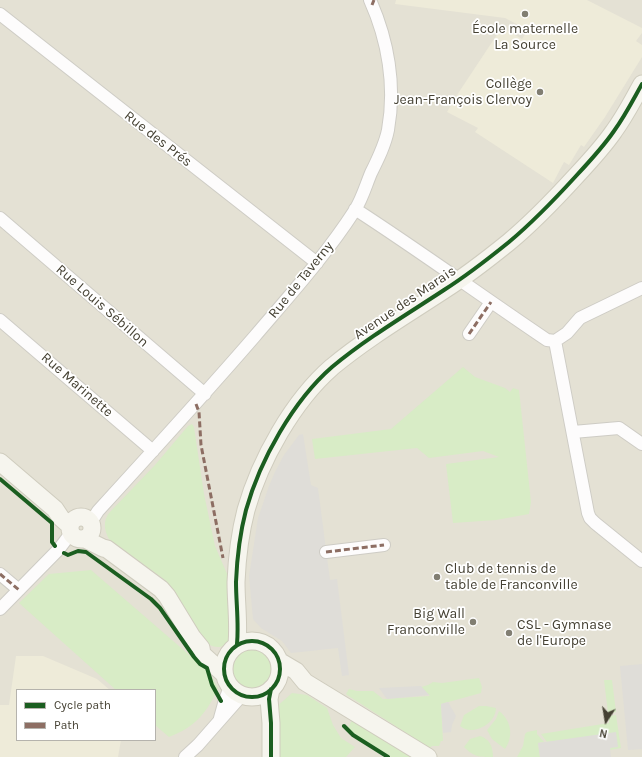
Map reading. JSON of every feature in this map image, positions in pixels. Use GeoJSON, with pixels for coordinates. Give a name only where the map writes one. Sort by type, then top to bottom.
{"type":"FeatureCollection","features":[{"type":"Feature","properties":{"kind":"street","name":"Rue de Taverny"},"geometry":{"type":"LineString","coordinates":[[82,526],[205,394],[317,263],[355,209],[380,154],[388,131],[392,98],[386,50],[372,2]]}},
{"type":"Feature","properties":{"kind":"street","name":"Rue des Prés"},"geometry":{"type":"LineString","coordinates":[[0,14],[317,263]]}},
{"type":"Feature","properties":{"kind":"street","name":"Avenue des Marais"},"geometry":{"type":"LineString","coordinates":[[233,648],[238,612],[237,560],[246,510],[259,473],[268,454],[287,422],[309,393],[332,368],[365,342],[460,279],[509,242],[554,201],[614,132],[640,90]]}},
{"type":"Feature","properties":{"kind":"street"},"geometry":{"type":"LineString","coordinates":[[355,209],[460,279],[547,340],[555,341],[568,332],[580,318],[642,288]]}},
{"type":"Feature","properties":{"kind":"street","name":"Rue Louis Sébillon"},"geometry":{"type":"LineString","coordinates":[[0,218],[205,394]]}},
{"type":"Feature","properties":{"kind":"street"},"geometry":{"type":"LineString","coordinates":[[469,334],[491,302]]}},
{"type":"Feature","properties":{"kind":"street","name":"Rue Marinette"},"geometry":{"type":"LineString","coordinates":[[0,320],[153,451]]}},
{"type":"Feature","properties":{"kind":"street"},"geometry":{"type":"LineString","coordinates":[[555,341],[590,518],[642,561]]}},
{"type":"Feature","properties":{"kind":"street"},"geometry":{"type":"LineString","coordinates":[[573,432],[619,428],[642,444]]}},
{"type":"Feature","properties":{"kind":"street"},"geometry":{"type":"LineString","coordinates":[[0,462],[56,509],[66,512],[106,544],[107,549],[167,596],[192,637],[201,648],[202,654],[237,688],[265,719],[271,738]]}},
{"type":"Feature","properties":{"kind":"street"},"geometry":{"type":"LineString","coordinates":[[0,609],[82,526]]}},
{"type":"Feature","properties":{"kind":"street"},"geometry":{"type":"LineString","coordinates":[[326,552],[384,545]]}},
{"type":"Feature","properties":{"kind":"street"},"geometry":{"type":"LineString","coordinates":[[0,574],[19,590]]}},
{"type":"Feature","properties":{"kind":"street"},"geometry":{"type":"LineString","coordinates":[[238,612],[258,641],[271,648],[279,661],[279,675],[269,699],[271,757]]}},
{"type":"Feature","properties":{"kind":"street"},"geometry":{"type":"LineString","coordinates":[[201,648],[220,652],[233,648],[244,642],[258,641]]}},
{"type":"Feature","properties":{"kind":"street"},"geometry":{"type":"LineString","coordinates":[[233,648],[225,659],[237,688]]}},
{"type":"Feature","properties":{"kind":"street"},"geometry":{"type":"LineString","coordinates":[[279,661],[296,671],[305,682],[428,757]]}},
{"type":"Feature","properties":{"kind":"street"},"geometry":{"type":"LineString","coordinates":[[237,688],[266,693],[274,686],[295,681],[305,682]]}},
{"type":"Feature","properties":{"kind":"street"},"geometry":{"type":"LineString","coordinates":[[185,757],[220,720],[237,688]]}},
{"type":"Feature","properties":{"kind":"shaded area"},"geometry":{"type":"Polygon","coordinates":[[[0,0],[642,0],[642,757],[0,757],[0,0]]]}},
{"type":"Feature","properties":{"kind":"shaded area","name":"Collège Jean-François Clervoy"},"geometry":{"type":"Polygon","coordinates":[[[396,0],[587,0],[642,28],[642,33],[636,41],[642,45],[642,57],[605,117],[584,147],[581,145],[569,165],[564,162],[553,183],[475,132],[478,128],[447,112],[502,27],[522,39],[528,30],[505,18],[395,4],[396,0]]]}},
{"type":"Feature","properties":{"kind":"shaded area"},"geometry":{"type":"Polygon","coordinates":[[[303,434],[311,485],[318,488],[330,580],[337,579],[349,675],[342,676],[338,648],[291,653],[282,641],[261,628],[253,619],[249,576],[258,518],[269,486],[284,455],[299,435],[303,434]]]}},
{"type":"Feature","properties":{"kind":"shaded area"},"geometry":{"type":"Polygon","coordinates":[[[16,656],[43,656],[97,679],[109,689],[16,689],[16,741],[121,741],[118,757],[0,757],[0,705],[9,705],[16,656]]]}},
{"type":"Feature","properties":{"kind":"shaded area"},"geometry":{"type":"Polygon","coordinates":[[[642,664],[642,749],[628,750],[620,666],[642,664]]]}},
{"type":"Feature","properties":{"kind":"shaded area"},"geometry":{"type":"Polygon","coordinates":[[[421,686],[429,695],[387,699],[379,688],[421,686]]]}},
{"type":"Feature","properties":{"kind":"shaded area"},"geometry":{"type":"Polygon","coordinates":[[[448,702],[456,716],[451,732],[443,733],[441,704],[448,702]]]}},
{"type":"Feature","properties":{"kind":"shaded area"},"geometry":{"type":"Polygon","coordinates":[[[616,732],[618,747],[610,748],[611,757],[540,757],[538,743],[616,732]]]}},
{"type":"Feature","properties":{"kind":"green space"},"geometry":{"type":"Polygon","coordinates":[[[463,367],[475,377],[505,388],[510,392],[513,388],[519,390],[531,502],[529,514],[496,520],[453,523],[446,464],[499,457],[483,451],[429,458],[417,448],[315,459],[312,439],[391,429],[463,367]]]}},
{"type":"Feature","properties":{"kind":"green space"},"geometry":{"type":"Polygon","coordinates":[[[192,424],[194,427],[204,494],[215,546],[228,576],[233,637],[226,644],[220,647],[214,647],[205,643],[165,580],[109,539],[105,529],[105,522],[109,513],[155,465],[188,426],[192,424]]]}},
{"type":"Feature","properties":{"kind":"green space"},"geometry":{"type":"Polygon","coordinates":[[[91,570],[209,672],[218,688],[205,712],[186,729],[169,737],[156,726],[156,689],[115,689],[19,603],[49,574],[91,570]]]}},
{"type":"Feature","properties":{"kind":"green space"},"geometry":{"type":"Polygon","coordinates":[[[256,648],[263,651],[269,657],[272,668],[271,676],[263,685],[256,688],[248,688],[241,685],[233,676],[232,664],[235,657],[244,649],[256,648]]]}},
{"type":"Feature","properties":{"kind":"green space"},"geometry":{"type":"Polygon","coordinates":[[[479,678],[482,687],[481,693],[441,704],[443,741],[441,741],[439,746],[432,746],[430,748],[346,694],[349,689],[357,691],[373,691],[383,699],[430,696],[421,687],[433,682],[442,683],[479,678]]]}},
{"type":"Feature","properties":{"kind":"green space"},"geometry":{"type":"Polygon","coordinates":[[[604,680],[612,680],[616,712],[608,713],[604,680]]]}},
{"type":"Feature","properties":{"kind":"green space"},"geometry":{"type":"Polygon","coordinates":[[[292,693],[307,695],[327,708],[333,725],[341,738],[355,747],[346,757],[280,757],[280,741],[274,709],[292,693]]]}},
{"type":"Feature","properties":{"kind":"green space"},"geometry":{"type":"Polygon","coordinates":[[[479,706],[496,708],[495,714],[488,724],[471,730],[460,726],[464,715],[479,706]]]}},
{"type":"Feature","properties":{"kind":"green space"},"geometry":{"type":"Polygon","coordinates":[[[499,711],[506,719],[510,728],[510,739],[505,749],[492,739],[487,730],[496,719],[499,711]]]}},
{"type":"Feature","properties":{"kind":"green space"},"geometry":{"type":"Polygon","coordinates":[[[616,715],[621,748],[610,750],[615,733],[547,742],[541,734],[609,723],[609,716],[616,715]]]}},
{"type":"Feature","properties":{"kind":"green space"},"geometry":{"type":"Polygon","coordinates":[[[354,717],[417,757],[391,757],[347,729],[354,717]]]}},
{"type":"Feature","properties":{"kind":"green space"},"geometry":{"type":"Polygon","coordinates":[[[537,730],[537,734],[544,742],[538,743],[540,757],[517,757],[523,746],[525,734],[527,732],[537,730]]]}},
{"type":"Feature","properties":{"kind":"green space"},"geometry":{"type":"Polygon","coordinates":[[[480,736],[489,741],[493,757],[477,756],[464,747],[470,739],[480,736]]]}},
{"type":"Feature","properties":{"kind":"marked path"},"geometry":{"type":"LineString","coordinates":[[372,5],[374,0]]}},
{"type":"Feature","properties":{"kind":"marked path"},"geometry":{"type":"LineString","coordinates":[[469,334],[491,302]]}},
{"type":"Feature","properties":{"kind":"marked path"},"geometry":{"type":"LineString","coordinates":[[196,404],[199,412],[201,445],[223,558]]}},
{"type":"Feature","properties":{"kind":"marked path"},"geometry":{"type":"LineString","coordinates":[[326,552],[384,545]]}},
{"type":"Feature","properties":{"kind":"marked path"},"geometry":{"type":"LineString","coordinates":[[0,574],[19,590]]}},
{"type":"Feature","properties":{"kind":"cycle path"},"geometry":{"type":"LineString","coordinates":[[237,644],[238,628],[236,573],[239,546],[246,510],[260,471],[291,414],[318,381],[345,356],[469,273],[527,226],[560,193],[610,137],[622,120],[642,84]]}},
{"type":"Feature","properties":{"kind":"cycle path"},"geometry":{"type":"LineString","coordinates":[[0,479],[52,523],[52,542],[55,546]]}},
{"type":"Feature","properties":{"kind":"cycle path"},"geometry":{"type":"LineString","coordinates":[[64,553],[68,555],[78,551],[86,552],[151,599],[160,608],[194,657],[200,664],[207,668],[212,685],[221,701]]}},
{"type":"Feature","properties":{"kind":"cycle path"},"geometry":{"type":"LineString","coordinates":[[247,641],[257,641],[272,649],[278,658],[280,669],[278,680],[272,689],[257,697],[247,697],[236,692],[229,685],[224,674],[224,664],[229,653],[236,646],[247,641]]}},
{"type":"Feature","properties":{"kind":"cycle path"},"geometry":{"type":"LineString","coordinates":[[271,689],[269,699],[271,757]]}},
{"type":"Feature","properties":{"kind":"cycle path"},"geometry":{"type":"LineString","coordinates":[[344,726],[353,735],[388,757]]}},
{"type":"Feature","properties":{"kind":"place","name":"École maternelle La Source"},"geometry":{"type":"Point","coordinates":[525,14]}},
{"type":"Feature","properties":{"kind":"place","name":"Collège Jean-François Clervoy"},"geometry":{"type":"Point","coordinates":[540,92]}},
{"type":"Feature","properties":{"kind":"place","name":"Club de tennis de table de Franconville"},"geometry":{"type":"Point","coordinates":[437,577]}},
{"type":"Feature","properties":{"kind":"place","name":"Big Wall Franconville"},"geometry":{"type":"Point","coordinates":[473,622]}},
{"type":"Feature","properties":{"kind":"place","name":"CSL - Gymnase de l'Europe"},"geometry":{"type":"Point","coordinates":[509,633]}}]}
